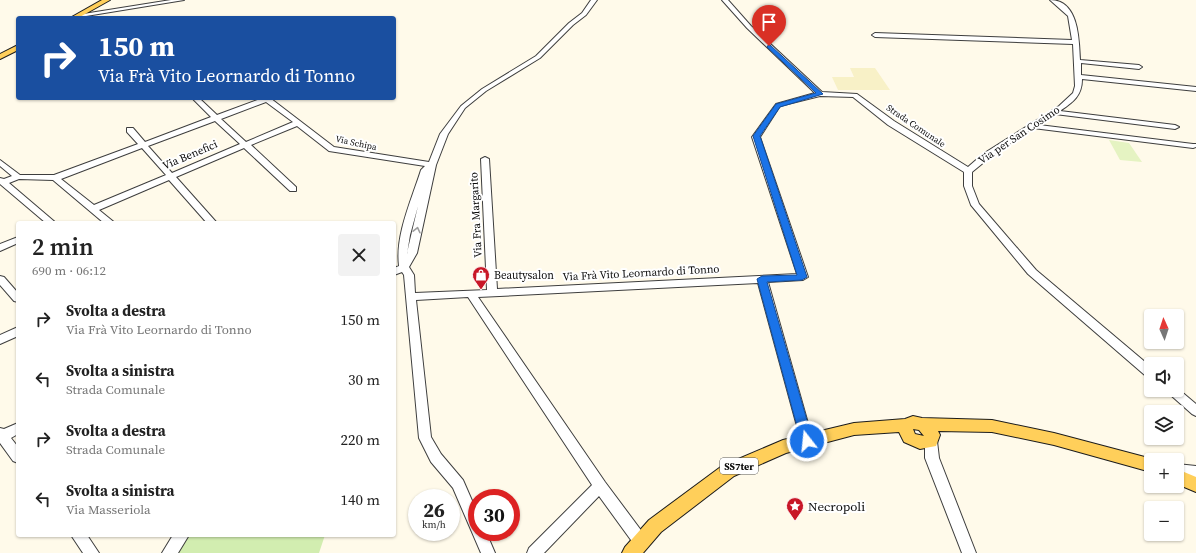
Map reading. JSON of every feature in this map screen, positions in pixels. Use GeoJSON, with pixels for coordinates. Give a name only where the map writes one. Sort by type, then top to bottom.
{"type":"FeatureCollection","features":[{"type":"Feature","properties":{"kind":"main road"},"geometry":{"type":"LineString","coordinates":[[80,15],[107,0]]}},
{"type":"Feature","properties":{"kind":"main road"},"geometry":{"type":"LineString","coordinates":[[0,57],[16,48]]}},
{"type":"Feature","properties":{"kind":"main road"},"geometry":{"type":"LineString","coordinates":[[910,434],[913,422],[929,433],[957,424],[992,426],[1054,439],[1144,464]]}},
{"type":"Feature","properties":{"kind":"main road","name":"SS7ter"},"geometry":{"type":"LineString","coordinates":[[636,547],[654,526],[728,471],[783,447],[854,429],[873,427],[910,434]]}},
{"type":"Feature","properties":{"kind":"main road"},"geometry":{"type":"LineString","coordinates":[[1184,479],[1196,485]]}},
{"type":"Feature","properties":{"kind":"street"},"geometry":{"type":"LineString","coordinates":[[80,15],[181,0]]}},
{"type":"Feature","properties":{"kind":"street"},"geometry":{"type":"LineString","coordinates":[[396,271],[404,267],[412,253],[432,166],[444,134],[463,106],[484,90],[538,57],[571,24],[584,14],[594,0]]}},
{"type":"Feature","properties":{"kind":"street"},"geometry":{"type":"LineString","coordinates":[[725,0],[749,27],[820,94]]}},
{"type":"Feature","properties":{"kind":"street","name":"Via per San Cosimo"},"geometry":{"type":"LineString","coordinates":[[1053,0],[1062,6],[1072,20],[1079,77],[1078,90],[1076,94],[1054,112],[986,156],[968,171],[968,186],[975,205],[1032,272],[1144,368]]}},
{"type":"Feature","properties":{"kind":"street"},"geometry":{"type":"LineString","coordinates":[[875,34],[1075,42]]}},
{"type":"Feature","properties":{"kind":"street"},"geometry":{"type":"LineString","coordinates":[[1076,61],[1139,68]]}},
{"type":"Feature","properties":{"kind":"street"},"geometry":{"type":"LineString","coordinates":[[1079,77],[1196,89]]}},
{"type":"Feature","properties":{"kind":"street","name":"Strada Comunale"},"geometry":{"type":"LineString","coordinates":[[802,277],[756,136],[778,105],[820,94],[854,95],[890,123],[968,171]]}},
{"type":"Feature","properties":{"kind":"street"},"geometry":{"type":"LineString","coordinates":[[197,100],[293,189]]}},
{"type":"Feature","properties":{"kind":"street"},"geometry":{"type":"LineString","coordinates":[[2,181],[18,177],[55,178],[264,100]]}},
{"type":"Feature","properties":{"kind":"street","name":"Via Schipa"},"geometry":{"type":"LineString","coordinates":[[268,100],[332,149],[432,166]]}},
{"type":"Feature","properties":{"kind":"street"},"geometry":{"type":"LineString","coordinates":[[1054,112],[1175,127]]}},
{"type":"Feature","properties":{"kind":"street","name":"Via Benefici"},"geometry":{"type":"LineString","coordinates":[[93,209],[297,123]]}},
{"type":"Feature","properties":{"kind":"street"},"geometry":{"type":"LineString","coordinates":[[1033,126],[1193,146]]}},
{"type":"Feature","properties":{"kind":"street"},"geometry":{"type":"LineString","coordinates":[[130,130],[210,221]]}},
{"type":"Feature","properties":{"kind":"street","name":"Via Fra Margarito"},"geometry":{"type":"LineString","coordinates":[[484,159],[492,293]]}},
{"type":"Feature","properties":{"kind":"street"},"geometry":{"type":"LineString","coordinates":[[0,162],[18,177]]}},
{"type":"Feature","properties":{"kind":"street"},"geometry":{"type":"LineString","coordinates":[[55,178],[108,221]]}},
{"type":"Feature","properties":{"kind":"street"},"geometry":{"type":"LineString","coordinates":[[2,181],[49,221]]}},
{"type":"Feature","properties":{"kind":"street"},"geometry":{"type":"LineString","coordinates":[[0,248],[16,241]]}},
{"type":"Feature","properties":{"kind":"street"},"geometry":{"type":"LineString","coordinates":[[404,267],[410,274],[410,297],[425,438],[436,458],[458,484],[468,507]]}},
{"type":"Feature","properties":{"kind":"street","name":"Via Frà Vito Leornardo di Tonno"},"geometry":{"type":"LineString","coordinates":[[410,297],[802,277]]}},
{"type":"Feature","properties":{"kind":"street"},"geometry":{"type":"LineString","coordinates":[[0,279],[16,297]]}},
{"type":"Feature","properties":{"kind":"street"},"geometry":{"type":"LineString","coordinates":[[762,279],[807,441]]}},
{"type":"Feature","properties":{"kind":"street"},"geometry":{"type":"LineString","coordinates":[[471,294],[600,486],[636,547]]}},
{"type":"Feature","properties":{"kind":"street"},"geometry":{"type":"LineString","coordinates":[[0,340],[16,333]]}},
{"type":"Feature","properties":{"kind":"street"},"geometry":{"type":"LineString","coordinates":[[1179,397],[1196,411]]}},
{"type":"Feature","properties":{"kind":"street"},"geometry":{"type":"LineString","coordinates":[[16,429],[1,436],[16,455]]}},
{"type":"Feature","properties":{"kind":"street"},"geometry":{"type":"LineString","coordinates":[[929,433],[932,458],[969,553]]}},
{"type":"Feature","properties":{"kind":"street"},"geometry":{"type":"LineString","coordinates":[[910,434],[932,458]]}},
{"type":"Feature","properties":{"kind":"street"},"geometry":{"type":"LineString","coordinates":[[1184,471],[1196,472]]}},
{"type":"Feature","properties":{"kind":"street"},"geometry":{"type":"LineString","coordinates":[[534,553],[600,486]]}},
{"type":"Feature","properties":{"kind":"street"},"geometry":{"type":"LineString","coordinates":[[80,537],[92,553]]}},
{"type":"Feature","properties":{"kind":"street"},"geometry":{"type":"LineString","coordinates":[[169,553],[181,537]]}},
{"type":"Feature","properties":{"kind":"street"},"geometry":{"type":"LineString","coordinates":[[483,541],[488,553]]}},
{"type":"Feature","properties":{"kind":"shaded area"},"geometry":{"type":"Polygon","coordinates":[[[850,68],[875,68],[890,90],[838,90],[832,77],[854,77],[850,68]]]}},
{"type":"Feature","properties":{"kind":"green space"},"geometry":{"type":"Polygon","coordinates":[[[1109,140],[1129,143],[1142,162],[1120,160],[1109,140]]]}},
{"type":"Feature","properties":{"kind":"green space"},"geometry":{"type":"Polygon","coordinates":[[[189,537],[324,537],[319,553],[177,553],[189,537]]]}},
{"type":"Feature","properties":{"kind":"place","name":"Beautysalon"},"geometry":{"type":"Point","coordinates":[481,290]}},
{"type":"Feature","properties":{"kind":"place","name":"Necropoli"},"geometry":{"type":"Point","coordinates":[795,521]}},
{"type":"Feature","properties":{"kind":"route"},"geometry":{"type":"LineString","coordinates":[[769,46],[820,94],[778,105],[765,126],[756,136],[802,277],[762,279],[807,441]]}}]}
